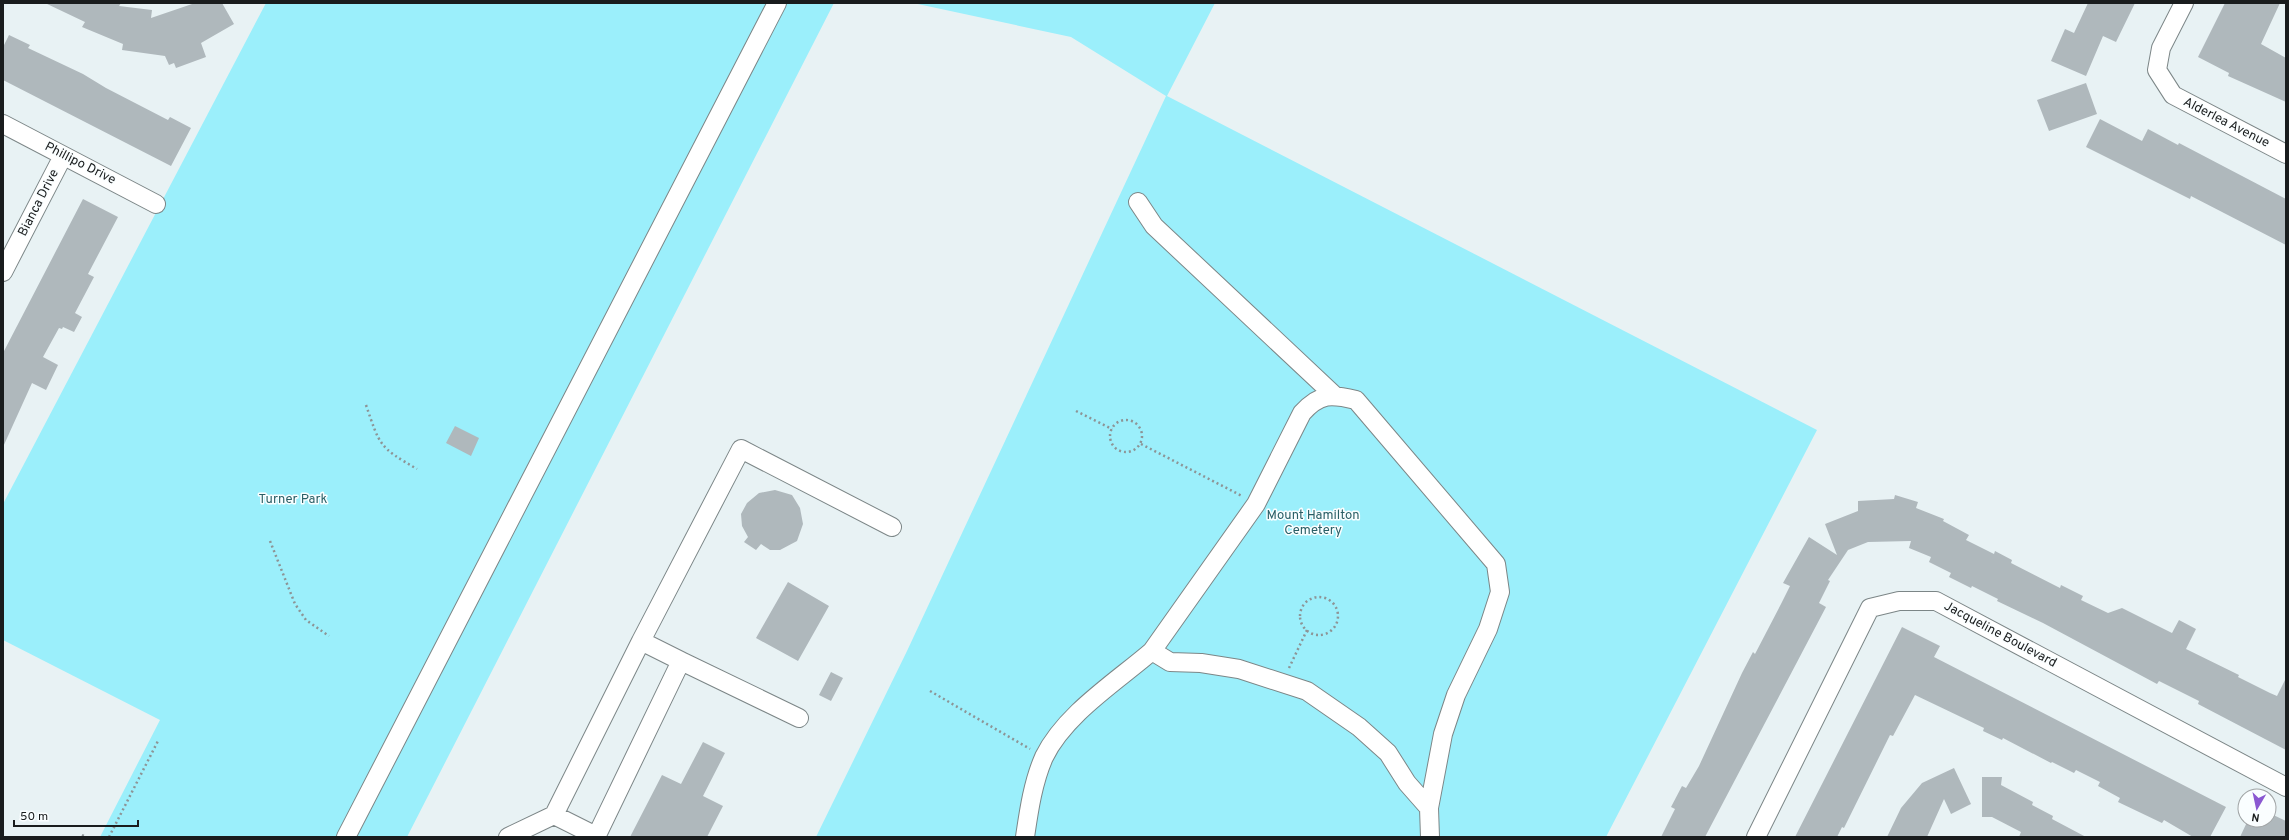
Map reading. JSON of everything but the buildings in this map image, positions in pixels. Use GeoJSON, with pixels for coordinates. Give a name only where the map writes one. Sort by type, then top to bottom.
{"type":"FeatureCollection","features":[{"type":"Feature","properties":{"kind":"street"},"geometry":{"type":"LineString","coordinates":[[346,837],[777,3]]}},
{"type":"Feature","properties":{"kind":"street","name":"Alderlea Avenue"},"geometry":{"type":"LineString","coordinates":[[2184,3],[2161,48],[2157,70],[2173,95],[2286,154]]}},
{"type":"Feature","properties":{"kind":"street","name":"Phillipo Drive"},"geometry":{"type":"LineString","coordinates":[[3,124],[156,204]]}},
{"type":"Feature","properties":{"kind":"street","name":"Bianca Drive"},"geometry":{"type":"LineString","coordinates":[[3,272],[63,156]]}},
{"type":"Feature","properties":{"kind":"street"},"geometry":{"type":"LineString","coordinates":[[1138,202],[1154,226],[1334,395]]}},
{"type":"Feature","properties":{"kind":"street"},"geometry":{"type":"LineString","coordinates":[[1025,837],[1031,798],[1044,757],[1069,720],[1152,651],[1256,504],[1302,413],[1313,401],[1334,395],[1356,400],[1496,564],[1500,592],[1488,629],[1456,695],[1443,734],[1430,808],[1430,837]]}},
{"type":"Feature","properties":{"kind":"street"},"geometry":{"type":"LineString","coordinates":[[508,837],[554,815],[641,641],[741,449],[892,527]]}},
{"type":"Feature","properties":{"kind":"street","name":"Jacqueline Boulevard"},"geometry":{"type":"LineString","coordinates":[[1756,837],[1870,608],[1899,600],[1936,601],[2286,787]]}},
{"type":"Feature","properties":{"kind":"street"},"geometry":{"type":"LineString","coordinates":[[641,641],[681,662],[799,718]]}},
{"type":"Feature","properties":{"kind":"street"},"geometry":{"type":"LineString","coordinates":[[1152,651],[1170,662],[1201,663],[1239,670],[1282,682],[1306,691],[1359,727],[1388,753],[1407,783],[1430,808]]}},
{"type":"Feature","properties":{"kind":"street"},"geometry":{"type":"LineString","coordinates":[[554,815],[596,837],[681,662]]}},
{"type":"Feature","properties":{"kind":"path"},"geometry":{"type":"LineString","coordinates":[[366,405],[378,440],[389,453],[417,469]]}},
{"type":"Feature","properties":{"kind":"path"},"geometry":{"type":"LineString","coordinates":[[1076,411],[1112,429]]}},
{"type":"Feature","properties":{"kind":"path"},"geometry":{"type":"LineString","coordinates":[[1131,421],[1136,423],[1142,433],[1140,444],[1133,451],[1118,451],[1112,444],[1110,434],[1112,429],[1120,422],[1131,421]]}},
{"type":"Feature","properties":{"kind":"path"},"geometry":{"type":"LineString","coordinates":[[1140,444],[1256,504]]}},
{"type":"Feature","properties":{"kind":"path"},"geometry":{"type":"LineString","coordinates":[[270,541],[295,604],[306,620],[329,636]]}},
{"type":"Feature","properties":{"kind":"path"},"geometry":{"type":"LineString","coordinates":[[1313,598],[1326,598],[1338,612],[1338,618],[1333,628],[1329,632],[1318,635],[1307,630],[1300,619],[1303,607],[1313,598]]}},
{"type":"Feature","properties":{"kind":"path"},"geometry":{"type":"LineString","coordinates":[[1282,682],[1307,630]]}},
{"type":"Feature","properties":{"kind":"path"},"geometry":{"type":"LineString","coordinates":[[930,691],[1044,757]]}},
{"type":"Feature","properties":{"kind":"path"},"geometry":{"type":"LineString","coordinates":[[109,837],[159,739]]}},
{"type":"Feature","properties":{"kind":"path"},"geometry":{"type":"LineString","coordinates":[[82,835],[86,837]]}},
{"type":"Feature","properties":{"kind":"green space","name":"Turner Park"},"geometry":{"type":"Polygon","coordinates":[[[266,3],[834,3],[407,837],[100,837],[160,720],[3,640],[3,504],[266,3]]]}},
{"type":"Feature","properties":{"kind":"green space","name":"Mount Hamilton Cemetery"},"geometry":{"type":"Polygon","coordinates":[[[913,3],[1215,3],[1167,96],[1817,430],[1606,837],[816,837],[907,651],[1166,96],[1071,37],[913,3]]]}}]}
